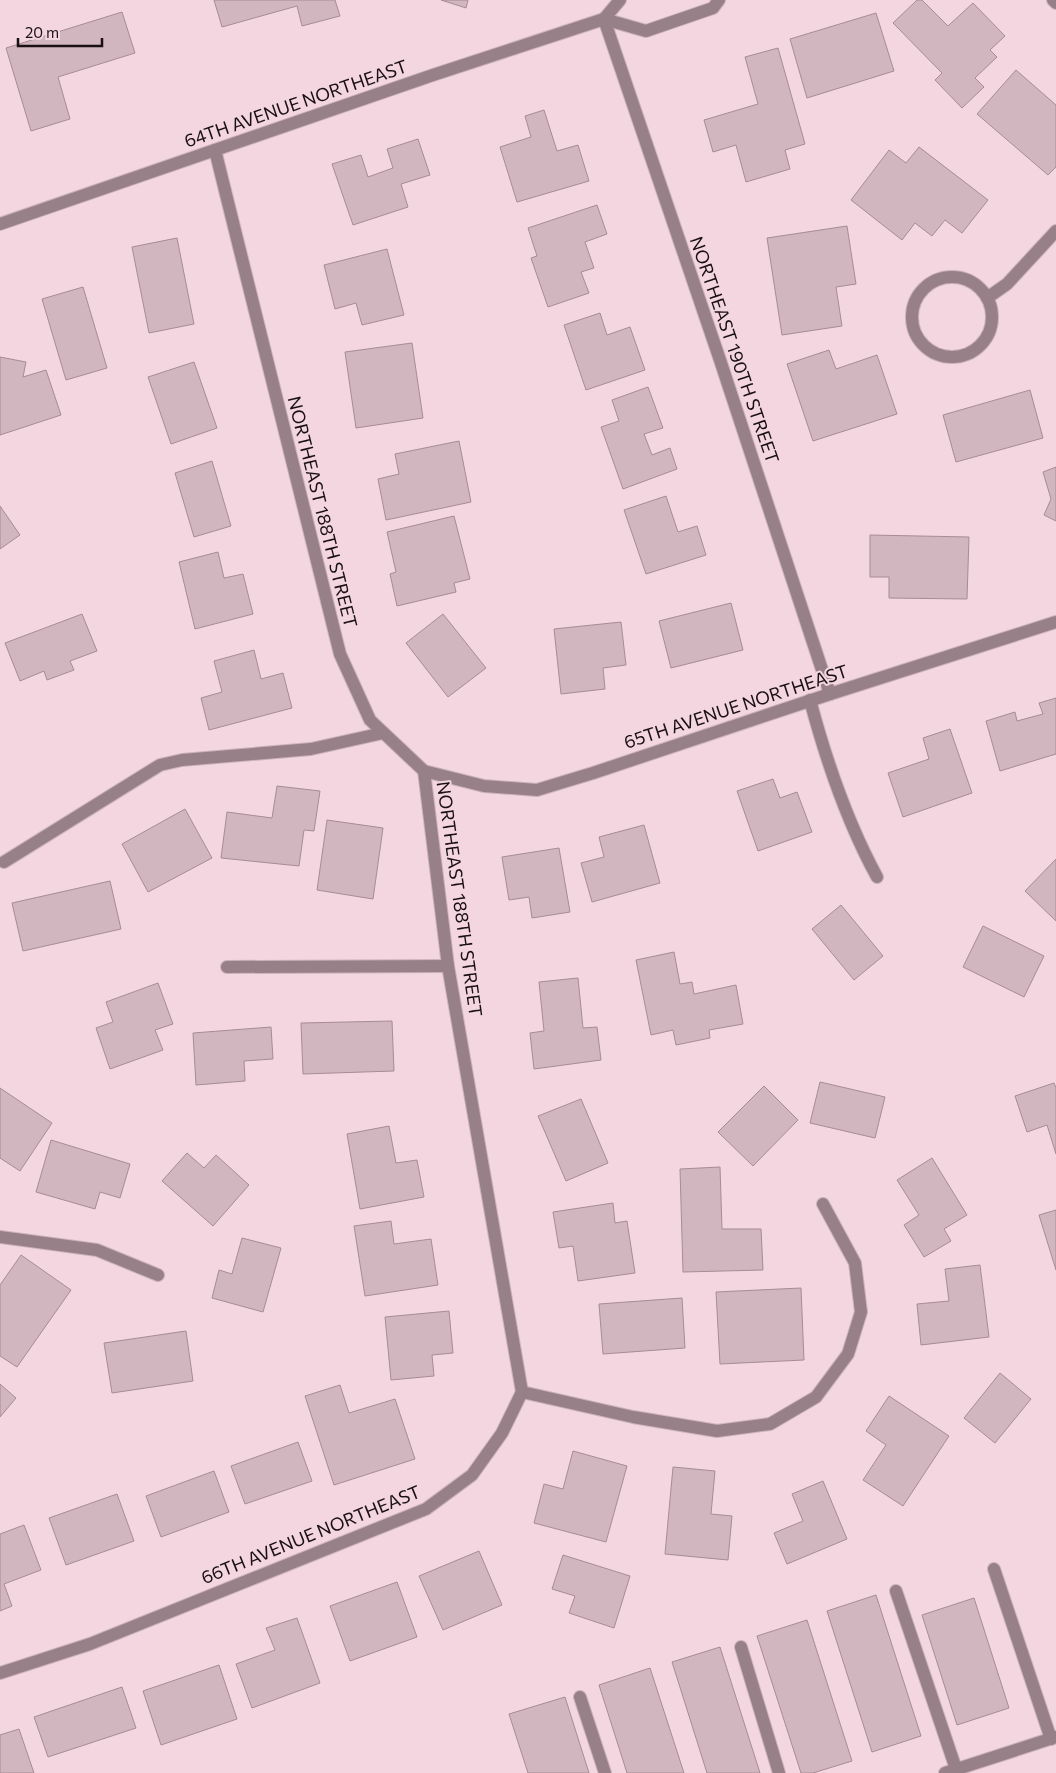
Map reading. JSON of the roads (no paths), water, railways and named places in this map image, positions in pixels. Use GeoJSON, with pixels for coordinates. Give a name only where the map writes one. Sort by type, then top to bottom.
{"type":"FeatureCollection","features":[{"type":"Feature","properties":{"kind":"street"},"geometry":{"type":"LineString","coordinates":[[620,0],[604,19],[646,30],[713,8],[719,0]]}},
{"type":"Feature","properties":{"kind":"street"},"geometry":{"type":"LineString","coordinates":[[1053,0],[1056,3]]}},
{"type":"Feature","properties":{"kind":"street","name":"64TH AVENUE NORTHEAST"},"geometry":{"type":"LineString","coordinates":[[0,224],[433,75],[604,19]]}},
{"type":"Feature","properties":{"kind":"street","name":"NORTHEAST 190TH STREET"},"geometry":{"type":"LineString","coordinates":[[604,19],[720,360],[830,694]]}},
{"type":"Feature","properties":{"kind":"street","name":"NORTHEAST 188TH STREET"},"geometry":{"type":"LineString","coordinates":[[215,150],[340,654],[370,720],[424,771],[448,966],[522,1392]]}},
{"type":"Feature","properties":{"kind":"street"},"geometry":{"type":"LineString","coordinates":[[988,298],[1007,284],[1056,231]]}},
{"type":"Feature","properties":{"kind":"street"},"geometry":{"type":"LineString","coordinates":[[945,277],[958,277],[970,281],[980,288],[988,298],[992,310],[992,322],[988,335],[981,345],[971,353],[959,357],[946,357],[924,346],[916,336],[912,324],[912,311],[916,299],[923,289],[933,281],[945,277]]}},
{"type":"Feature","properties":{"kind":"street","name":"65TH AVENUE NORTHEAST"},"geometry":{"type":"LineString","coordinates":[[424,771],[484,786],[537,790],[810,700],[1056,622]]}},
{"type":"Feature","properties":{"kind":"street"},"geometry":{"type":"LineString","coordinates":[[810,700],[821,742],[860,846],[877,877]]}},
{"type":"Feature","properties":{"kind":"street"},"geometry":{"type":"LineString","coordinates":[[4,862],[160,765],[182,760],[311,749],[383,733]]}},
{"type":"Feature","properties":{"kind":"street"},"geometry":{"type":"LineString","coordinates":[[227,967],[448,966]]}},
{"type":"Feature","properties":{"kind":"street"},"geometry":{"type":"LineString","coordinates":[[522,1392],[633,1417],[717,1431],[770,1424],[816,1397],[848,1354],[861,1312],[855,1263],[823,1204]]}},
{"type":"Feature","properties":{"kind":"street"},"geometry":{"type":"LineString","coordinates":[[0,1237],[97,1250],[158,1275]]}},
{"type":"Feature","properties":{"kind":"street","name":"66TH AVENUE NORTHEAST"},"geometry":{"type":"LineString","coordinates":[[0,1673],[90,1644],[426,1509],[472,1475],[502,1433],[522,1392]]}},
{"type":"Feature","properties":{"kind":"street"},"geometry":{"type":"LineString","coordinates":[[896,1591],[951,1771],[1053,1738],[994,1569]]}},
{"type":"Feature","properties":{"kind":"street"},"geometry":{"type":"LineString","coordinates":[[741,1647],[779,1773]]}},
{"type":"Feature","properties":{"kind":"street"},"geometry":{"type":"LineString","coordinates":[[580,1697],[605,1773]]}}]}
